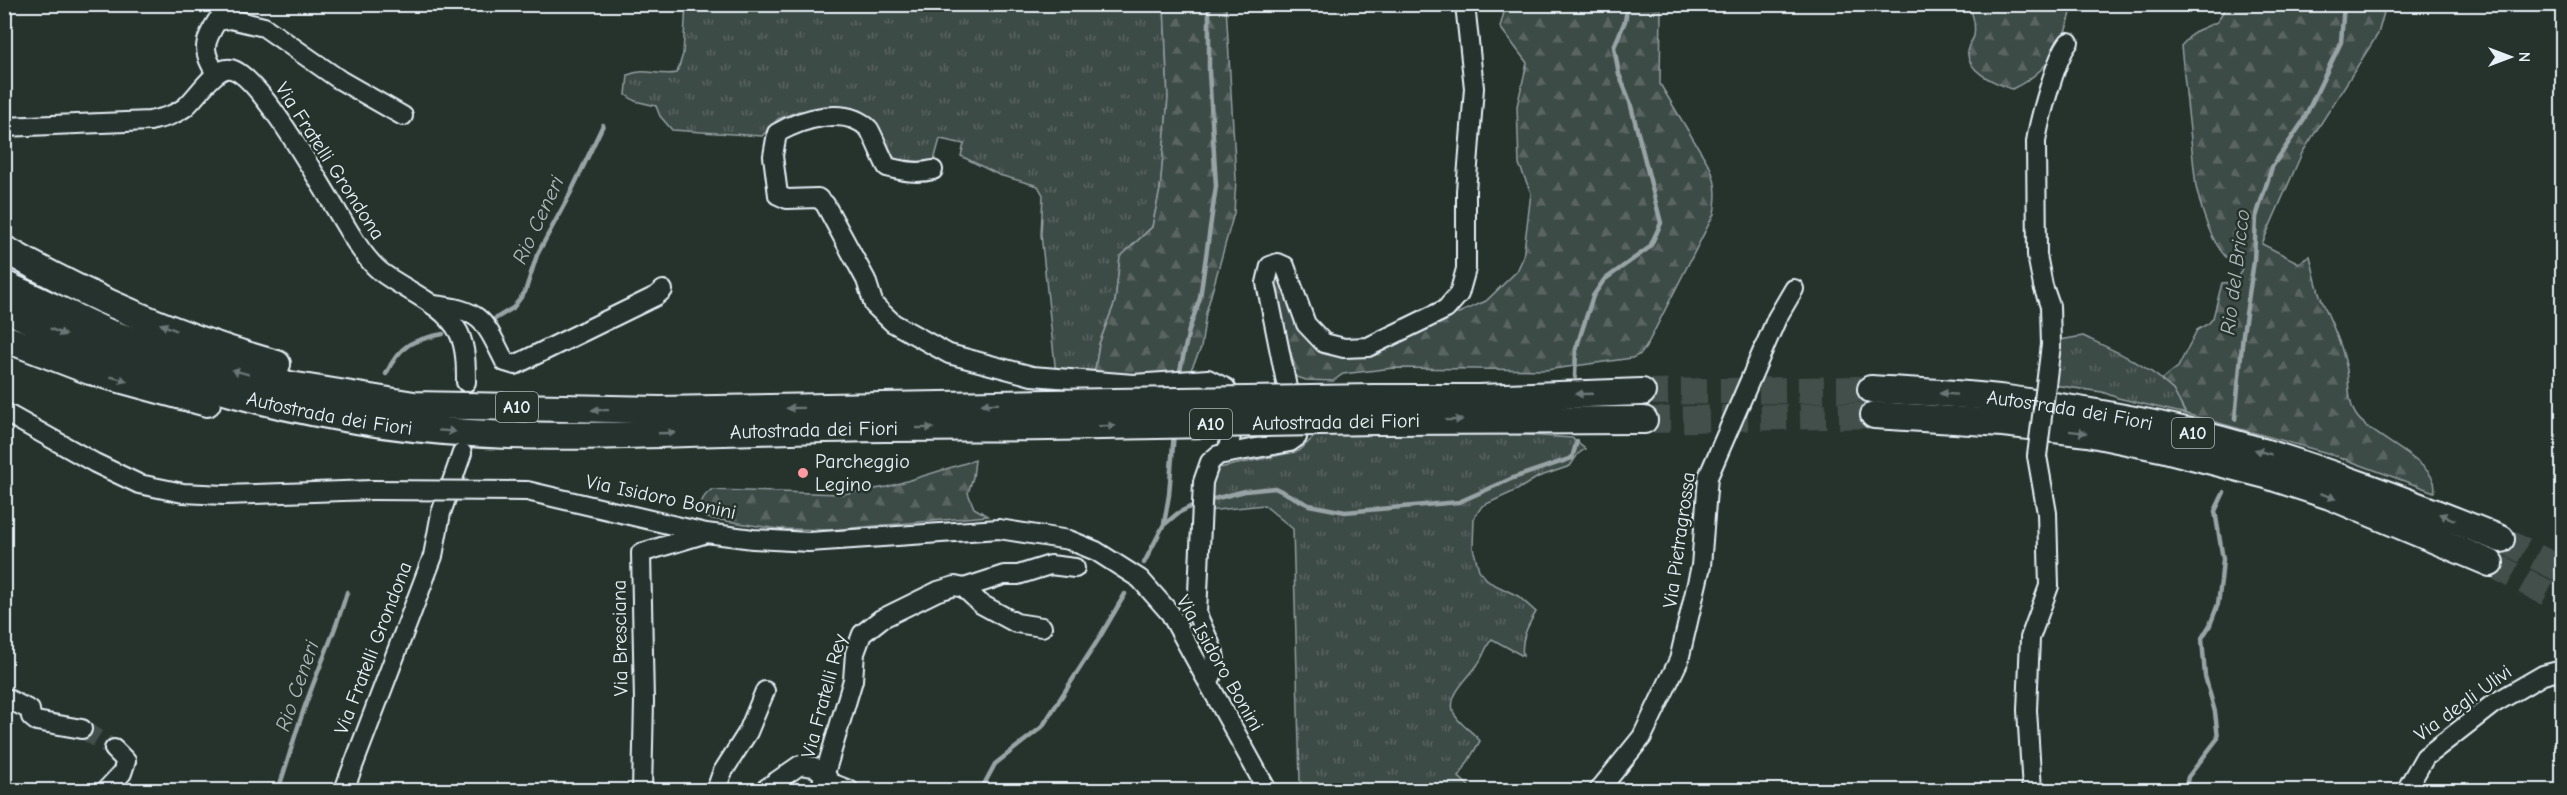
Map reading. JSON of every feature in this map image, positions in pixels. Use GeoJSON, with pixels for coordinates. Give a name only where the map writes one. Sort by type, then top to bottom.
{"type":"FeatureCollection","features":[{"type":"Feature","properties":{"kind":"highway","name":"A10"},"geometry":{"type":"LineString","coordinates":[[4,249],[106,302],[186,335],[247,356],[354,382],[489,406]]}},
{"type":"Feature","properties":{"kind":"highway","name":"Autostrada dei Fiori"},"geometry":{"type":"LineString","coordinates":[[4,284],[107,332],[189,359],[340,394],[414,405],[565,410],[1048,415],[1374,409],[1644,420]]}},
{"type":"Feature","properties":{"kind":"highway","name":"Autostrada dei Fiori"},"geometry":{"type":"LineString","coordinates":[[4,308],[100,351],[182,379],[295,409],[389,425],[506,435],[567,436],[837,428],[1048,415]]}},
{"type":"Feature","properties":{"kind":"highway","name":"A10"},"geometry":{"type":"LineString","coordinates":[[4,339],[90,371],[167,393],[279,420],[329,426],[389,425]]}},
{"type":"Feature","properties":{"kind":"highway","name":"Autostrada dei Fiori"},"geometry":{"type":"LineString","coordinates":[[1871,389],[2005,399],[2114,416],[2221,440],[2321,470],[2412,503],[2501,540]]}},
{"type":"Feature","properties":{"kind":"highway","name":"Autostrada dei Fiori"},"geometry":{"type":"LineString","coordinates":[[1374,409],[1479,398],[1642,392]]}},
{"type":"Feature","properties":{"kind":"highway","name":"Autostrada dei Fiori"},"geometry":{"type":"LineString","coordinates":[[1874,415],[2003,423],[2078,432],[2161,448],[2266,475],[2330,496],[2490,563]]}},
{"type":"Feature","properties":{"kind":"street"},"geometry":{"type":"LineString","coordinates":[[1209,682],[1216,666],[1214,653],[1197,614],[1203,482],[1210,462],[1226,453],[1290,442],[1297,437],[1266,283],[1270,266],[1278,263],[1285,266],[1306,324],[1324,343],[1344,348],[1368,347],[1446,309],[1459,294],[1466,270],[1466,191],[1474,87],[1465,4]]}},
{"type":"Feature","properties":{"kind":"street"},"geometry":{"type":"LineString","coordinates":[[4,127],[150,121],[169,116],[184,108],[216,74],[207,58],[205,40],[217,21],[230,19],[264,27],[340,80],[403,116]]}},
{"type":"Feature","properties":{"kind":"street"},"geometry":{"type":"LineString","coordinates":[[2032,790],[2027,710],[2030,638],[2049,586],[2047,513],[2037,456],[2051,345],[2050,306],[2043,286],[2037,255],[2035,222],[2038,126],[2063,49],[2069,42]]}},
{"type":"Feature","properties":{"kind":"street","name":"Via Fratelli Grondona"},"geometry":{"type":"LineString","coordinates":[[216,74],[230,69],[244,75],[279,119],[370,262],[433,305],[449,319],[459,333],[465,352],[466,382]]}},
{"type":"Feature","properties":{"kind":"street"},"geometry":{"type":"LineString","coordinates":[[933,170],[912,171],[887,166],[877,151],[870,130],[845,116],[796,122],[777,133],[773,156],[778,195],[787,199],[818,198],[825,204],[866,280],[874,305],[893,323],[949,354],[1032,376],[1133,384],[1208,379],[1226,388],[1232,407],[1232,437],[1226,453]]}},
{"type":"Feature","properties":{"kind":"street"},"geometry":{"type":"LineString","coordinates":[[433,305],[463,309],[484,321],[505,362],[514,365],[656,296],[663,290]]}},
{"type":"Feature","properties":{"kind":"street","name":"Via Pietragrossa"},"geometry":{"type":"LineString","coordinates":[[1599,790],[1622,765],[1641,737],[1680,660],[1701,566],[1708,477],[1777,318],[1794,290]]}},
{"type":"Feature","properties":{"kind":"street","name":"Via Isidoro Bonini"},"geometry":{"type":"LineString","coordinates":[[4,412],[95,463],[139,484],[183,493],[224,495],[372,490],[527,491],[706,533],[809,542],[999,529],[1069,540],[1096,551],[1140,579],[1170,613],[1267,790]]}},
{"type":"Feature","properties":{"kind":"street","name":"Via Fratelli Grondona"},"geometry":{"type":"LineString","coordinates":[[344,790],[433,556],[441,513],[462,453]]}},
{"type":"Feature","properties":{"kind":"street","name":"Via Bresciana"},"geometry":{"type":"LineString","coordinates":[[640,789],[644,702],[641,553],[706,533]]}},
{"type":"Feature","properties":{"kind":"street","name":"Via Fratelli Rey"},"geometry":{"type":"LineString","coordinates":[[823,782],[853,680],[855,653],[862,634],[881,619],[938,591],[956,586],[964,588],[1004,575],[1018,575],[1050,565],[1075,568]]}},
{"type":"Feature","properties":{"kind":"street"},"geometry":{"type":"LineString","coordinates":[[964,588],[981,604],[1016,623],[1042,627]]}},
{"type":"Feature","properties":{"kind":"street","name":"Via degli Ulivi"},"geometry":{"type":"LineString","coordinates":[[2409,790],[2409,785],[2425,757],[2493,704],[2543,675],[2562,670]]}},
{"type":"Feature","properties":{"kind":"street"},"geometry":{"type":"LineString","coordinates":[[716,790],[722,773],[748,732],[765,691]]}},
{"type":"Feature","properties":{"kind":"street"},"geometry":{"type":"LineString","coordinates":[[4,697],[30,710],[31,717],[36,721],[82,729]]}},
{"type":"Feature","properties":{"kind":"street"},"geometry":{"type":"LineString","coordinates":[[106,790],[122,773],[120,755]]}},
{"type":"Feature","properties":{"kind":"street","name":"Via Fratelli Rey"},"geometry":{"type":"LineString","coordinates":[[764,790],[800,765],[814,766],[823,782]]}},
{"type":"Feature","properties":{"kind":"street","name":"Via Fratelli Rey"},"geometry":{"type":"LineString","coordinates":[[823,782],[849,790]]}},
{"type":"Feature","properties":{"kind":"green space"},"geometry":{"type":"Polygon","coordinates":[[[686,5],[1164,5],[1168,98],[1160,190],[1152,227],[1120,257],[1115,302],[1099,344],[1094,376],[1056,374],[1041,234],[1043,195],[1038,186],[999,175],[961,156],[964,144],[940,139],[933,164],[913,165],[894,160],[877,135],[825,112],[799,111],[778,119],[762,136],[672,130],[660,116],[656,106],[635,101],[626,95],[628,75],[640,72],[677,73],[683,54],[686,5]]]}},
{"type":"Feature","properties":{"kind":"green space"},"geometry":{"type":"Polygon","coordinates":[[[1164,5],[1226,5],[1236,179],[1234,213],[1206,313],[1201,348],[1189,374],[1094,376],[1099,344],[1115,302],[1120,257],[1152,227],[1160,190],[1168,98],[1164,5]]]}},
{"type":"Feature","properties":{"kind":"green space"},"geometry":{"type":"Polygon","coordinates":[[[1506,5],[1661,5],[1660,84],[1710,167],[1716,196],[1714,214],[1646,347],[1641,354],[1632,358],[1546,370],[1393,368],[1343,374],[1333,381],[1306,380],[1294,376],[1294,364],[1273,288],[1277,273],[1283,276],[1323,351],[1424,328],[1486,301],[1517,271],[1523,258],[1531,193],[1519,164],[1517,106],[1527,63],[1500,27],[1506,5]]]}},
{"type":"Feature","properties":{"kind":"green space"},"geometry":{"type":"Polygon","coordinates":[[[1968,5],[2073,5],[2060,44],[2046,65],[2012,89],[1982,75],[1971,64],[1968,48],[1974,36],[1975,27],[1968,5]]]}},
{"type":"Feature","properties":{"kind":"green space"},"geometry":{"type":"Polygon","coordinates":[[[2227,5],[2386,5],[2378,34],[2302,153],[2262,244],[2299,263],[2310,256],[2319,294],[2343,353],[2353,410],[2364,424],[2418,462],[2428,472],[2434,482],[2434,492],[2331,454],[2186,414],[2173,390],[2161,380],[2178,367],[2197,330],[2213,318],[2222,283],[2235,282],[2242,269],[2232,263],[2217,245],[2206,222],[2199,198],[2181,46],[2194,32],[2217,22],[2227,5]]]}},
{"type":"Feature","properties":{"kind":"green space"},"geometry":{"type":"Polygon","coordinates":[[[2083,336],[2153,373],[2175,393],[2186,414],[2102,392],[2054,385],[2060,340],[2083,336]]]}},
{"type":"Feature","properties":{"kind":"green space"},"geometry":{"type":"Polygon","coordinates":[[[1317,434],[1512,434],[1572,438],[1585,449],[1578,454],[1570,466],[1538,477],[1517,490],[1482,506],[1474,518],[1473,548],[1479,570],[1489,582],[1518,596],[1536,612],[1524,638],[1523,656],[1492,639],[1453,700],[1452,706],[1456,717],[1480,741],[1459,777],[1473,790],[1305,790],[1300,781],[1293,529],[1264,505],[1208,511],[1214,469],[1299,451],[1317,434]]]}},
{"type":"Feature","properties":{"kind":"green space"},"geometry":{"type":"Polygon","coordinates":[[[975,460],[968,493],[974,508],[988,516],[830,530],[778,529],[707,518],[701,507],[702,500],[711,490],[842,494],[887,487],[975,460]]]}},
{"type":"Feature","properties":{"kind":"waterway"},"geometry":{"type":"LineString","coordinates":[[1179,375],[1189,330],[1200,298],[1216,186],[1209,72],[1209,4]]}},
{"type":"Feature","properties":{"kind":"waterway"},"geometry":{"type":"LineString","coordinates":[[1575,377],[1576,349],[1593,296],[1604,280],[1650,247],[1661,223],[1630,102],[1619,74],[1614,47],[1625,21],[1628,4]]}},
{"type":"Feature","properties":{"kind":"waterway","name":"Rio del Bricco"},"geometry":{"type":"LineString","coordinates":[[2235,419],[2243,334],[2254,261],[2256,217],[2272,167],[2302,123],[2341,42],[2344,4]]}},
{"type":"Feature","properties":{"kind":"waterway","name":"Rio Ceneri"},"geometry":{"type":"LineString","coordinates":[[493,320],[513,308],[525,292],[537,255],[570,194],[603,125]]}},
{"type":"Feature","properties":{"kind":"waterway","name":"Rio Ceneri"},"geometry":{"type":"LineString","coordinates":[[386,374],[397,356],[408,345],[443,334]]}},
{"type":"Feature","properties":{"kind":"waterway"},"geometry":{"type":"LineString","coordinates":[[1144,563],[1164,524],[1169,495],[1174,432]]}},
{"type":"Feature","properties":{"kind":"waterway"},"geometry":{"type":"LineString","coordinates":[[1206,501],[1245,491],[1275,488],[1309,505],[1345,512],[1459,502],[1513,478],[1572,458],[1577,441]]}},
{"type":"Feature","properties":{"kind":"waterway","name":"Rio del Bricco"},"geometry":{"type":"LineString","coordinates":[[2185,790],[2188,777],[2218,738],[2215,712],[2205,676],[2202,638],[2218,604],[2223,559],[2215,511],[2224,492]]}},
{"type":"Feature","properties":{"kind":"waterway"},"geometry":{"type":"LineString","coordinates":[[1165,524],[1178,513],[1198,503]]}},
{"type":"Feature","properties":{"kind":"waterway","name":"Rio Ceneri"},"geometry":{"type":"LineString","coordinates":[[278,790],[302,715],[347,592]]}},
{"type":"Feature","properties":{"kind":"waterway"},"geometry":{"type":"LineString","coordinates":[[981,790],[995,764],[1042,727],[1125,594]]}},
{"type":"Feature","properties":{"kind":"tunnel"},"geometry":{"type":"LineString","coordinates":[[1642,392],[1871,389]]}},
{"type":"Feature","properties":{"kind":"tunnel"},"geometry":{"type":"LineString","coordinates":[[1644,420],[1874,415]]}},
{"type":"Feature","properties":{"kind":"tunnel"},"geometry":{"type":"LineString","coordinates":[[2501,539],[2562,570]]}},
{"type":"Feature","properties":{"kind":"tunnel"},"geometry":{"type":"LineString","coordinates":[[2490,563],[2562,601]]}},
{"type":"Feature","properties":{"kind":"tunnel"},"geometry":{"type":"LineString","coordinates":[[82,729],[114,749]]}},
{"type":"Feature","properties":{"kind":"place","name":"Parcheggio Legino"},"geometry":{"type":"Point","coordinates":[803,473]}}]}
